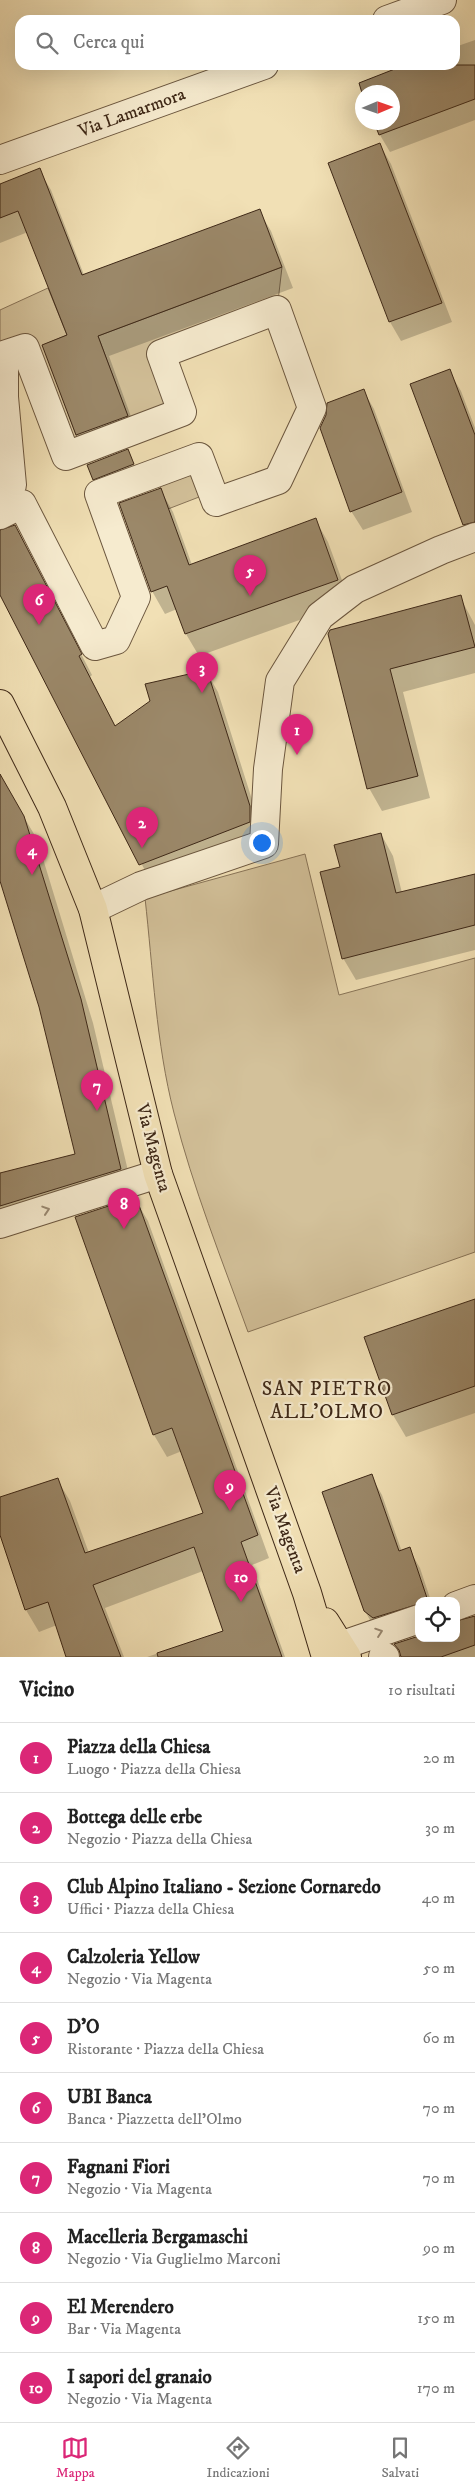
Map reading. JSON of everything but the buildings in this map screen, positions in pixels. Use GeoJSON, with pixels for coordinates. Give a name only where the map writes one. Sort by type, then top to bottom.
{"type":"FeatureCollection","features":[{"type":"Feature","properties":{"kind":"main road","name":"Via Magenta"},"geometry":{"type":"LineString","coordinates":[[0,704],[52,806],[93,909],[158,1174],[307,1593],[338,1653]]}},
{"type":"Feature","properties":{"kind":"street"},"geometry":{"type":"LineString","coordinates":[[401,15],[442,0]]}},
{"type":"Feature","properties":{"kind":"street","name":"Via Lamarmora"},"geometry":{"type":"LineString","coordinates":[[0,160],[250,70]]}},
{"type":"Feature","properties":{"kind":"street"},"geometry":{"type":"LineString","coordinates":[[0,489],[12,485],[4,397],[4,355],[25,348],[66,456],[182,412],[161,354],[277,310],[312,408],[278,480],[216,502],[199,457],[99,494],[136,597],[116,640],[94,646],[22,504],[0,515]]}},
{"type":"Feature","properties":{"kind":"street"},"geometry":{"type":"LineString","coordinates":[[93,909],[141,886],[264,844],[268,769],[280,681],[320,616],[355,589],[441,550],[475,537]]}},
{"type":"Feature","properties":{"kind":"street"},"geometry":{"type":"LineString","coordinates":[[0,1224],[158,1174]]}},
{"type":"Feature","properties":{"kind":"street"},"geometry":{"type":"LineString","coordinates":[[460,1605],[475,1599]]}},
{"type":"Feature","properties":{"kind":"street"},"geometry":{"type":"LineString","coordinates":[[338,1653],[415,1621]]}},
{"type":"Feature","properties":{"kind":"shaded area"},"geometry":{"type":"Polygon","coordinates":[[[282,267],[277,310],[161,354],[182,412],[133,431],[98,336],[282,267]]]}},
{"type":"Feature","properties":{"kind":"shaded area"},"geometry":{"type":"Polygon","coordinates":[[[48,288],[67,335],[43,345],[82,451],[66,456],[25,348],[4,355],[0,450],[0,310],[48,288]]]}},
{"type":"Feature","properties":{"kind":"shaded area"},"geometry":{"type":"Polygon","coordinates":[[[199,457],[212,492],[168,509],[155,473],[199,457]]]}},
{"type":"Feature","properties":{"kind":"shaded area"},"geometry":{"type":"Polygon","coordinates":[[[305,854],[339,995],[475,958],[475,1252],[248,1332],[199,1196],[174,1113],[159,1033],[145,898],[305,854]]]}},
{"type":"Feature","properties":{"kind":"place","name":"D'O"},"geometry":{"type":"Point","coordinates":[250,596]}},
{"type":"Feature","properties":{"kind":"place","name":"UBI Banca"},"geometry":{"type":"Point","coordinates":[39,625]}},
{"type":"Feature","properties":{"kind":"place","name":"Club Alpino Italiano - Sezione Cornaredo"},"geometry":{"type":"Point","coordinates":[202,693]}},
{"type":"Feature","properties":{"kind":"place","name":"Piazza della Chiesa"},"geometry":{"type":"Point","coordinates":[297,755]}},
{"type":"Feature","properties":{"kind":"place","name":"Bottega delle erbe"},"geometry":{"type":"Point","coordinates":[142,848]}},
{"type":"Feature","properties":{"kind":"place","name":"Calzoleria Yellow"},"geometry":{"type":"Point","coordinates":[32,875]}},
{"type":"Feature","properties":{"kind":"place","name":"Fagnani Fiori"},"geometry":{"type":"Point","coordinates":[97,1111]}},
{"type":"Feature","properties":{"kind":"place","name":"Macelleria Bergamaschi"},"geometry":{"type":"Point","coordinates":[124,1229]}},
{"type":"Feature","properties":{"kind":"place","name":"El Merendero"},"geometry":{"type":"Point","coordinates":[230,1511]}},
{"type":"Feature","properties":{"kind":"place","name":"I sapori del granaio"},"geometry":{"type":"Point","coordinates":[241,1602]}},
{"type":"Feature","properties":{"kind":"district","name":"SAN PIETRO ALL'OLMO"},"geometry":{"type":"Point","coordinates":[327,1400]}}]}
